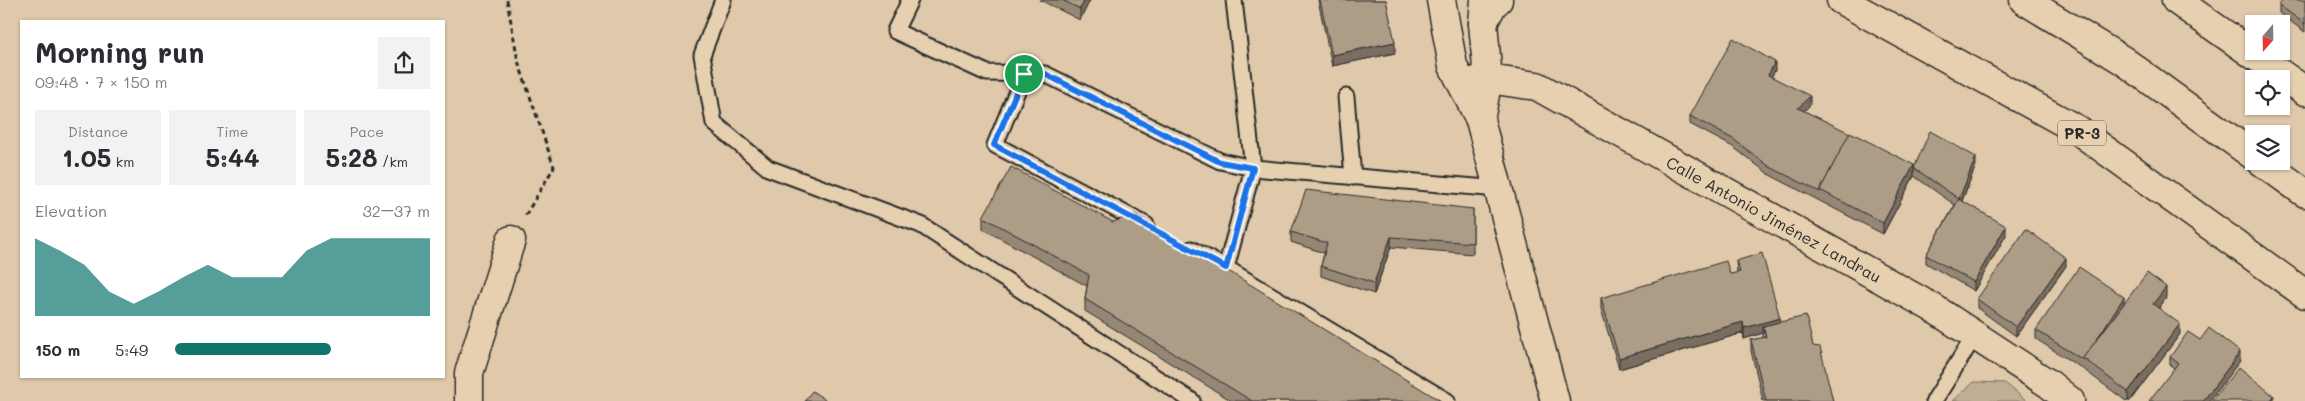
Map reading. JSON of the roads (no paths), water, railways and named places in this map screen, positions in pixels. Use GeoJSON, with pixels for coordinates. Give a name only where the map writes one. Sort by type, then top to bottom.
{"type":"FeatureCollection","features":[{"type":"Feature","properties":{"kind":"street"},"geometry":{"type":"LineString","coordinates":[[1498,0],[1484,12],[1475,81],[1480,120],[1555,401]]}},
{"type":"Feature","properties":{"kind":"street","name":"PR-3"},"geometry":{"type":"LineString","coordinates":[[1841,0],[2076,129],[2305,294]]}},
{"type":"Feature","properties":{"kind":"street"},"geometry":{"type":"LineString","coordinates":[[2024,0],[2124,61],[2245,149]]}},
{"type":"Feature","properties":{"kind":"street"},"geometry":{"type":"LineString","coordinates":[[2176,0],[2305,91]]}},
{"type":"Feature","properties":{"kind":"street"},"geometry":{"type":"LineString","coordinates":[[1441,3],[1453,66],[1475,81]]}},
{"type":"Feature","properties":{"kind":"street","name":"Calle Antonio Jiménez Landrau"},"geometry":{"type":"LineString","coordinates":[[1475,81],[1537,86],[1934,308],[2049,384],[2070,401]]}},
{"type":"Feature","properties":{"kind":"street"},"geometry":{"type":"LineString","coordinates":[[2273,170],[2305,193]]}},
{"type":"Feature","properties":{"kind":"street"},"geometry":{"type":"LineString","coordinates":[[469,401],[468,374],[511,240]]}},
{"type":"Feature","properties":{"kind":"lane"},"geometry":{"type":"LineString","coordinates":[[723,0],[702,55],[714,123],[768,168],[921,225],[1192,401]]}},
{"type":"Feature","properties":{"kind":"lane"},"geometry":{"type":"LineString","coordinates":[[910,0],[894,31],[987,73],[1045,74],[1220,162],[1253,168],[1498,189]]}},
{"type":"Feature","properties":{"kind":"lane"},"geometry":{"type":"LineString","coordinates":[[1226,268],[1253,168],[1234,0]]}},
{"type":"Feature","properties":{"kind":"lane"},"geometry":{"type":"LineString","coordinates":[[1024,74],[994,145],[1157,232]]}},
{"type":"Feature","properties":{"kind":"lane"},"geometry":{"type":"LineString","coordinates":[[1346,97],[1353,177]]}},
{"type":"Feature","properties":{"kind":"lane"},"geometry":{"type":"LineString","coordinates":[[1174,241],[1226,268],[1447,401]]}},
{"type":"Feature","properties":{"kind":"lane"},"geometry":{"type":"LineString","coordinates":[[1934,401],[1975,335]]}}]}
